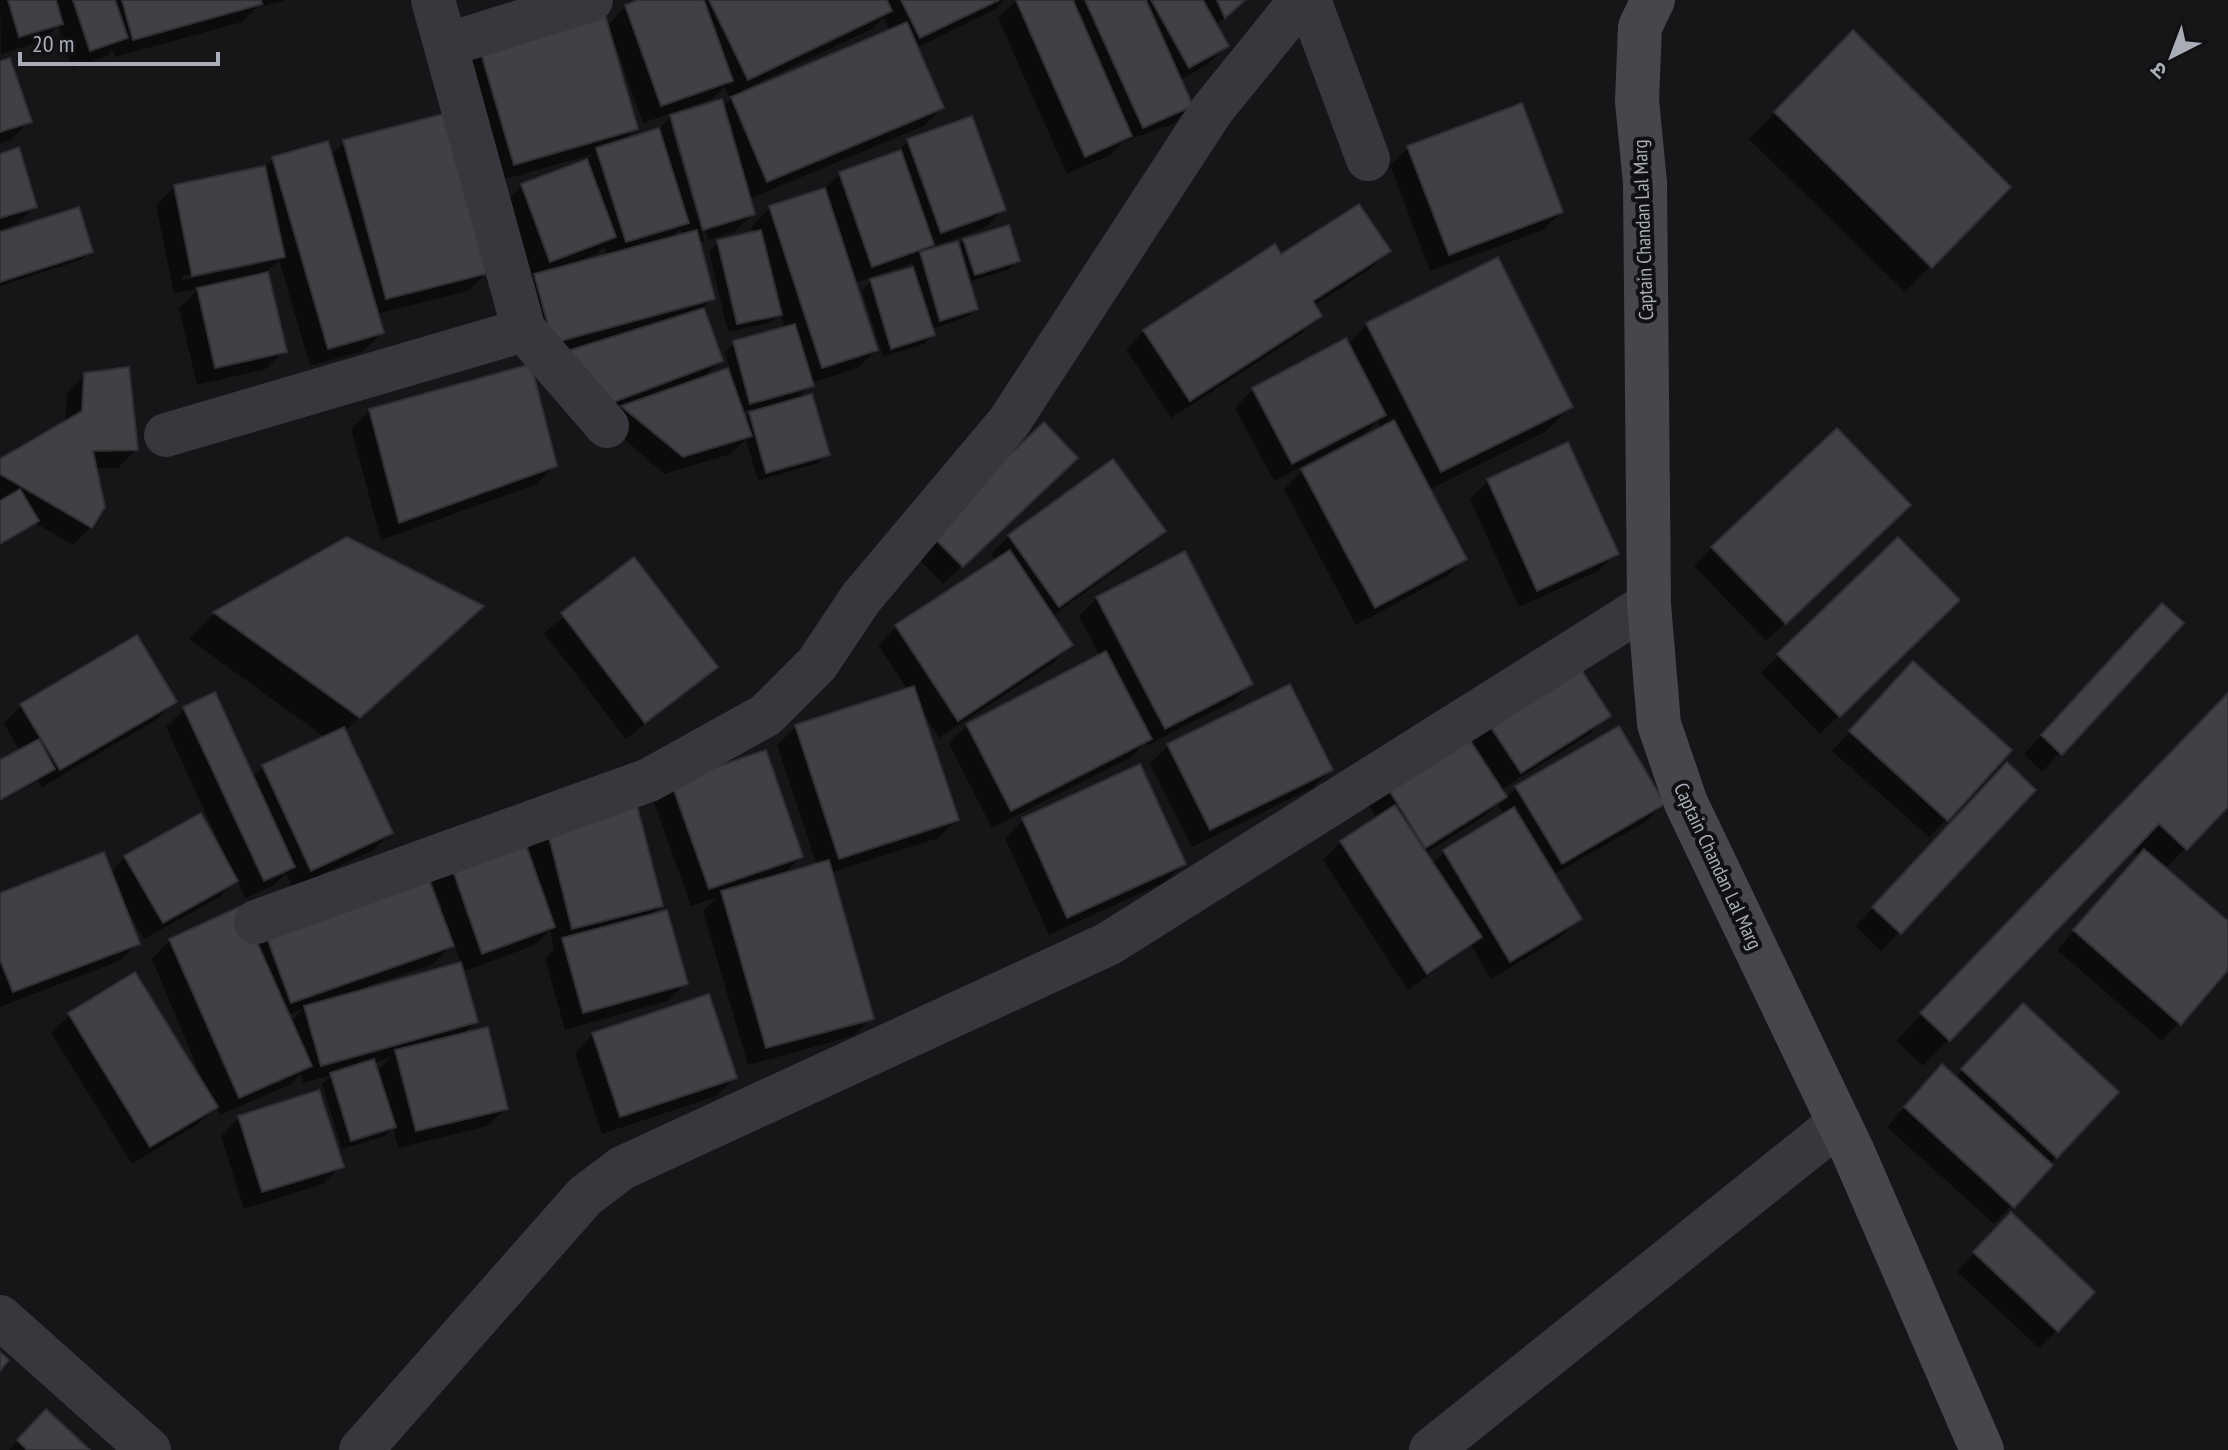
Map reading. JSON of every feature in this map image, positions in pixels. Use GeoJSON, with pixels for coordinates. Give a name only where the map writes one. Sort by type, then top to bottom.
{"type":"FeatureCollection","features":[{"type":"Feature","properties":{"kind":"street"},"geometry":{"type":"LineString","coordinates":[[433,0],[524,330],[607,426]]}},
{"type":"Feature","properties":{"kind":"street"},"geometry":{"type":"LineString","coordinates":[[446,45],[591,0]]}},
{"type":"Feature","properties":{"kind":"street"},"geometry":{"type":"LineString","coordinates":[[256,922],[649,780],[766,715],[817,664],[861,598],[1009,422],[1212,110],[1301,0]]}},
{"type":"Feature","properties":{"kind":"street"},"geometry":{"type":"LineString","coordinates":[[1309,0],[1368,159]]}},
{"type":"Feature","properties":{"kind":"street","name":"Captain Chandan Lal Marg"},"geometry":{"type":"LineString","coordinates":[[1653,0],[1640,27],[1637,101],[1645,183],[1649,604],[1659,724],[1686,803],[1839,1123],[1982,1450]]}},
{"type":"Feature","properties":{"kind":"street"},"geometry":{"type":"LineString","coordinates":[[166,435],[524,330]]}},
{"type":"Feature","properties":{"kind":"street"},"geometry":{"type":"LineString","coordinates":[[361,1450],[585,1196],[622,1168],[1108,944],[1649,604]]}},
{"type":"Feature","properties":{"kind":"street"},"geometry":{"type":"LineString","coordinates":[[1431,1450],[1839,1123]]}},
{"type":"Feature","properties":{"kind":"street"},"geometry":{"type":"LineString","coordinates":[[0,1317],[149,1450]]}},
{"type":"Feature","properties":{"kind":"building"},"geometry":{"type":"Polygon","coordinates":[[[8,0],[56,0],[63,24],[19,37],[8,0]]]}},
{"type":"Feature","properties":{"kind":"building"},"geometry":{"type":"Polygon","coordinates":[[[73,0],[115,0],[128,38],[90,51],[73,0]]]}},
{"type":"Feature","properties":{"kind":"building"},"geometry":{"type":"Polygon","coordinates":[[[122,0],[261,0],[262,4],[133,40],[122,0]]]}},
{"type":"Feature","properties":{"kind":"building"},"geometry":{"type":"Polygon","coordinates":[[[638,0],[704,0],[733,81],[661,106],[625,5],[638,0]]]}},
{"type":"Feature","properties":{"kind":"building"},"geometry":{"type":"Polygon","coordinates":[[[709,0],[887,0],[892,11],[748,80],[709,0]]]}},
{"type":"Feature","properties":{"kind":"building"},"geometry":{"type":"Polygon","coordinates":[[[901,0],[999,0],[920,38],[901,0]]]}},
{"type":"Feature","properties":{"kind":"building"},"geometry":{"type":"Polygon","coordinates":[[[1016,0],[1073,0],[1132,136],[1085,157],[1016,0]]]}},
{"type":"Feature","properties":{"kind":"building"},"geometry":{"type":"Polygon","coordinates":[[[1085,0],[1146,0],[1193,106],[1143,128],[1085,0]]]}},
{"type":"Feature","properties":{"kind":"building"},"geometry":{"type":"Polygon","coordinates":[[[1151,0],[1203,0],[1229,46],[1189,68],[1151,0]]]}},
{"type":"Feature","properties":{"kind":"building"},"geometry":{"type":"Polygon","coordinates":[[[1217,0],[1245,0],[1225,18],[1217,0]]]}},
{"type":"Feature","properties":{"kind":"building"},"geometry":{"type":"Polygon","coordinates":[[[603,8],[638,129],[514,165],[478,43],[603,8]]]}},
{"type":"Feature","properties":{"kind":"building"},"geometry":{"type":"Polygon","coordinates":[[[907,22],[944,108],[767,182],[731,97],[907,22]]]}},
{"type":"Feature","properties":{"kind":"building"},"geometry":{"type":"Polygon","coordinates":[[[1853,30],[2011,187],[1932,268],[1774,112],[1853,30]]]}},
{"type":"Feature","properties":{"kind":"building"},"geometry":{"type":"Polygon","coordinates":[[[10,58],[32,122],[0,132],[0,61],[10,58]]]}},
{"type":"Feature","properties":{"kind":"building"},"geometry":{"type":"Polygon","coordinates":[[[722,99],[755,214],[703,230],[670,115],[722,99]]]}},
{"type":"Feature","properties":{"kind":"building"},"geometry":{"type":"Polygon","coordinates":[[[1522,103],[1563,212],[1449,255],[1407,146],[1522,103]]]}},
{"type":"Feature","properties":{"kind":"building"},"geometry":{"type":"Polygon","coordinates":[[[447,113],[489,273],[386,299],[343,140],[447,113]]]}},
{"type":"Feature","properties":{"kind":"building"},"geometry":{"type":"Polygon","coordinates":[[[972,116],[1006,210],[941,233],[907,139],[972,116]]]}},
{"type":"Feature","properties":{"kind":"building"},"geometry":{"type":"Polygon","coordinates":[[[659,128],[689,223],[626,242],[596,148],[659,128]]]}},
{"type":"Feature","properties":{"kind":"building"},"geometry":{"type":"Polygon","coordinates":[[[328,141],[384,333],[328,349],[272,157],[328,141]]]}},
{"type":"Feature","properties":{"kind":"building"},"geometry":{"type":"Polygon","coordinates":[[[19,147],[37,207],[0,218],[0,154],[19,147]]]}},
{"type":"Feature","properties":{"kind":"building"},"geometry":{"type":"Polygon","coordinates":[[[901,150],[934,245],[872,267],[839,172],[901,150]]]}},
{"type":"Feature","properties":{"kind":"building"},"geometry":{"type":"Polygon","coordinates":[[[587,159],[616,237],[550,262],[521,184],[587,159]]]}},
{"type":"Feature","properties":{"kind":"building"},"geometry":{"type":"Polygon","coordinates":[[[265,166],[285,257],[192,276],[174,185],[265,166]]]}},
{"type":"Feature","properties":{"kind":"building"},"geometry":{"type":"Polygon","coordinates":[[[825,188],[878,350],[822,368],[769,206],[825,188]]]}},
{"type":"Feature","properties":{"kind":"building"},"geometry":{"type":"Polygon","coordinates":[[[1359,204],[1391,251],[1313,301],[1322,316],[1190,401],[1143,330],[1275,244],[1281,254],[1359,204]]]}},
{"type":"Feature","properties":{"kind":"building"},"geometry":{"type":"Polygon","coordinates":[[[79,207],[93,252],[0,282],[0,232],[79,207]]]}},
{"type":"Feature","properties":{"kind":"building"},"geometry":{"type":"Polygon","coordinates":[[[1009,225],[1020,261],[975,275],[963,239],[1009,225]]]}},
{"type":"Feature","properties":{"kind":"building"},"geometry":{"type":"Polygon","coordinates":[[[697,230],[715,299],[553,343],[534,274],[697,230]]]}},
{"type":"Feature","properties":{"kind":"building"},"geometry":{"type":"Polygon","coordinates":[[[761,230],[782,315],[737,324],[717,240],[761,230]]]}},
{"type":"Feature","properties":{"kind":"building"},"geometry":{"type":"Polygon","coordinates":[[[958,241],[978,309],[940,321],[920,252],[958,241]]]}},
{"type":"Feature","properties":{"kind":"building"},"geometry":{"type":"Polygon","coordinates":[[[1498,257],[1573,407],[1441,472],[1366,323],[1498,257]]]}},
{"type":"Feature","properties":{"kind":"building"},"geometry":{"type":"Polygon","coordinates":[[[913,267],[935,335],[891,349],[870,279],[913,267]]]}},
{"type":"Feature","properties":{"kind":"building"},"geometry":{"type":"Polygon","coordinates":[[[268,272],[287,352],[215,368],[197,288],[268,272]]]}},
{"type":"Feature","properties":{"kind":"building"},"geometry":{"type":"Polygon","coordinates":[[[704,308],[723,361],[611,403],[561,353],[704,308]]]}},
{"type":"Feature","properties":{"kind":"building"},"geometry":{"type":"Polygon","coordinates":[[[795,324],[814,386],[750,404],[733,341],[795,324]]]}},
{"type":"Feature","properties":{"kind":"building"},"geometry":{"type":"Polygon","coordinates":[[[1346,338],[1386,415],[1292,464],[1252,388],[1346,338]]]}},
{"type":"Feature","properties":{"kind":"building"},"geometry":{"type":"Polygon","coordinates":[[[531,364],[557,466],[399,523],[369,409],[531,364]]]}},
{"type":"Feature","properties":{"kind":"building"},"geometry":{"type":"Polygon","coordinates":[[[129,367],[138,450],[93,451],[105,507],[92,528],[0,474],[0,459],[82,411],[84,373],[129,367]]]}},
{"type":"Feature","properties":{"kind":"building"},"geometry":{"type":"Polygon","coordinates":[[[728,368],[752,436],[683,457],[621,406],[728,368]]]}},
{"type":"Feature","properties":{"kind":"building"},"geometry":{"type":"Polygon","coordinates":[[[812,394],[830,455],[766,473],[749,412],[812,394]]]}},
{"type":"Feature","properties":{"kind":"building"},"geometry":{"type":"Polygon","coordinates":[[[1394,420],[1467,559],[1375,608],[1301,469],[1394,420]]]}},
{"type":"Feature","properties":{"kind":"building"},"geometry":{"type":"Polygon","coordinates":[[[1044,422],[1078,458],[963,567],[928,532],[1044,422]]]}},
{"type":"Feature","properties":{"kind":"building"},"geometry":{"type":"Polygon","coordinates":[[[1837,428],[1911,505],[1786,624],[1711,547],[1837,428]]]}},
{"type":"Feature","properties":{"kind":"building"},"geometry":{"type":"Polygon","coordinates":[[[1568,442],[1619,554],[1537,591],[1487,479],[1568,442]]]}},
{"type":"Feature","properties":{"kind":"building"},"geometry":{"type":"Polygon","coordinates":[[[1113,459],[1166,531],[1059,607],[1008,535],[1113,459]]]}},
{"type":"Feature","properties":{"kind":"building"},"geometry":{"type":"Polygon","coordinates":[[[20,489],[39,521],[0,544],[0,501],[20,489]]]}},
{"type":"Feature","properties":{"kind":"building"},"geometry":{"type":"Polygon","coordinates":[[[347,537],[484,606],[360,718],[213,612],[347,537]]]}},
{"type":"Feature","properties":{"kind":"building"},"geometry":{"type":"Polygon","coordinates":[[[1898,537],[1960,600],[1840,717],[1777,654],[1898,537]]]}},
{"type":"Feature","properties":{"kind":"building"},"geometry":{"type":"Polygon","coordinates":[[[1010,550],[1073,645],[958,721],[895,625],[1010,550]]]}},
{"type":"Feature","properties":{"kind":"building"},"geometry":{"type":"Polygon","coordinates":[[[1185,551],[1253,684],[1165,729],[1096,597],[1185,551]]]}},
{"type":"Feature","properties":{"kind":"building"},"geometry":{"type":"Polygon","coordinates":[[[634,557],[718,667],[645,723],[561,613],[634,557]]]}},
{"type":"Feature","properties":{"kind":"building"},"geometry":{"type":"Polygon","coordinates":[[[2162,603],[2184,623],[2062,755],[2041,735],[2162,603]]]}},
{"type":"Feature","properties":{"kind":"building"},"geometry":{"type":"Polygon","coordinates":[[[137,635],[177,702],[60,770],[20,704],[137,635]]]}},
{"type":"Feature","properties":{"kind":"building"},"geometry":{"type":"Polygon","coordinates":[[[1106,651],[1152,739],[1011,811],[966,724],[1106,651]]]}},
{"type":"Feature","properties":{"kind":"building"},"geometry":{"type":"Polygon","coordinates":[[[1913,661],[2012,750],[1948,821],[1849,731],[1913,661]]]}},
{"type":"Feature","properties":{"kind":"building"},"geometry":{"type":"Polygon","coordinates":[[[1577,663],[1611,716],[1521,773],[1486,720],[1577,663]]]}},
{"type":"Feature","properties":{"kind":"building"},"geometry":{"type":"Polygon","coordinates":[[[1290,684],[1333,770],[1210,830],[1167,744],[1290,684]]]}},
{"type":"Feature","properties":{"kind":"building"},"geometry":{"type":"Polygon","coordinates":[[[914,686],[959,820],[839,859],[795,725],[914,686]]]}},
{"type":"Feature","properties":{"kind":"building"},"geometry":{"type":"Polygon","coordinates":[[[215,692],[295,867],[264,881],[183,707],[215,692]]]}},
{"type":"Feature","properties":{"kind":"building"},"geometry":{"type":"Polygon","coordinates":[[[2228,693],[2228,807],[2187,850],[2159,824],[1950,1041],[1920,1013],[2228,693]]]}},
{"type":"Feature","properties":{"kind":"building"},"geometry":{"type":"Polygon","coordinates":[[[1619,726],[1665,804],[1562,864],[1515,786],[1619,726]]]}},
{"type":"Feature","properties":{"kind":"building"},"geometry":{"type":"Polygon","coordinates":[[[344,727],[393,833],[311,871],[262,765],[344,727]]]}},
{"type":"Feature","properties":{"kind":"building"},"geometry":{"type":"Polygon","coordinates":[[[1464,731],[1507,797],[1425,848],[1384,782],[1464,731]]]}},
{"type":"Feature","properties":{"kind":"building"},"geometry":{"type":"Polygon","coordinates":[[[39,739],[55,769],[0,800],[0,760],[39,739]]]}},
{"type":"Feature","properties":{"kind":"building"},"geometry":{"type":"Polygon","coordinates":[[[766,750],[803,857],[709,889],[671,782],[766,750]]]}},
{"type":"Feature","properties":{"kind":"building"},"geometry":{"type":"Polygon","coordinates":[[[2007,762],[2036,790],[1901,934],[1872,907],[2007,762]]]}},
{"type":"Feature","properties":{"kind":"building"},"geometry":{"type":"Polygon","coordinates":[[[1140,764],[1186,864],[1067,918],[1022,818],[1140,764]]]}},
{"type":"Feature","properties":{"kind":"building"},"geometry":{"type":"Polygon","coordinates":[[[635,798],[663,906],[572,929],[545,821],[635,798]]]}},
{"type":"Feature","properties":{"kind":"building"},"geometry":{"type":"Polygon","coordinates":[[[1395,805],[1482,937],[1427,974],[1340,841],[1395,805]]]}},
{"type":"Feature","properties":{"kind":"building"},"geometry":{"type":"Polygon","coordinates":[[[1514,807],[1582,919],[1510,962],[1443,850],[1514,807]]]}},
{"type":"Feature","properties":{"kind":"building"},"geometry":{"type":"Polygon","coordinates":[[[201,813],[238,881],[163,923],[124,856],[201,813]]]}},
{"type":"Feature","properties":{"kind":"building"},"geometry":{"type":"Polygon","coordinates":[[[522,834],[555,927],[482,954],[449,859],[522,834]]]}},
{"type":"Feature","properties":{"kind":"building"},"geometry":{"type":"Polygon","coordinates":[[[2144,849],[2228,921],[2228,970],[2181,1025],[2073,930],[2144,849]]]}},
{"type":"Feature","properties":{"kind":"building"},"geometry":{"type":"Polygon","coordinates":[[[104,852],[140,944],[13,992],[0,960],[0,893],[104,852]]]}},
{"type":"Feature","properties":{"kind":"building"},"geometry":{"type":"Polygon","coordinates":[[[829,860],[874,1019],[766,1048],[721,891],[829,860]]]}},
{"type":"Feature","properties":{"kind":"building"},"geometry":{"type":"Polygon","coordinates":[[[425,869],[454,946],[291,1003],[263,927],[425,869]]]}},
{"type":"Feature","properties":{"kind":"building"},"geometry":{"type":"Polygon","coordinates":[[[241,906],[312,1066],[239,1098],[169,939],[241,906]]]}},
{"type":"Feature","properties":{"kind":"building"},"geometry":{"type":"Polygon","coordinates":[[[667,910],[688,984],[583,1013],[562,938],[667,910]]]}},
{"type":"Feature","properties":{"kind":"building"},"geometry":{"type":"Polygon","coordinates":[[[461,962],[478,1022],[321,1066],[304,1006],[461,962]]]}},
{"type":"Feature","properties":{"kind":"building"},"geometry":{"type":"Polygon","coordinates":[[[135,972],[218,1107],[150,1147],[68,1013],[135,972]]]}},
{"type":"Feature","properties":{"kind":"building"},"geometry":{"type":"Polygon","coordinates":[[[709,994],[737,1078],[620,1117],[592,1033],[709,994]]]}},
{"type":"Feature","properties":{"kind":"building"},"geometry":{"type":"Polygon","coordinates":[[[2023,1003],[2119,1092],[2057,1158],[1961,1069],[2023,1003]]]}},
{"type":"Feature","properties":{"kind":"building"},"geometry":{"type":"Polygon","coordinates":[[[488,1027],[508,1109],[416,1131],[395,1050],[488,1027]]]}},
{"type":"Feature","properties":{"kind":"building"},"geometry":{"type":"Polygon","coordinates":[[[374,1059],[396,1127],[351,1141],[330,1073],[374,1059]]]}},
{"type":"Feature","properties":{"kind":"building"},"geometry":{"type":"Polygon","coordinates":[[[1942,1064],[2053,1165],[2014,1208],[1904,1107],[1942,1064]]]}},
{"type":"Feature","properties":{"kind":"building"},"geometry":{"type":"Polygon","coordinates":[[[319,1090],[344,1167],[262,1192],[238,1116],[319,1090]]]}},
{"type":"Feature","properties":{"kind":"building"},"geometry":{"type":"Polygon","coordinates":[[[2011,1212],[2095,1292],[2058,1332],[1973,1252],[2011,1212]]]}},
{"type":"Feature","properties":{"kind":"building"},"geometry":{"type":"Polygon","coordinates":[[[0,1352],[9,1360],[0,1371],[0,1352]]]}},
{"type":"Feature","properties":{"kind":"building"},"geometry":{"type":"Polygon","coordinates":[[[46,1409],[90,1450],[27,1450],[17,1440],[46,1409]]]}}]}
